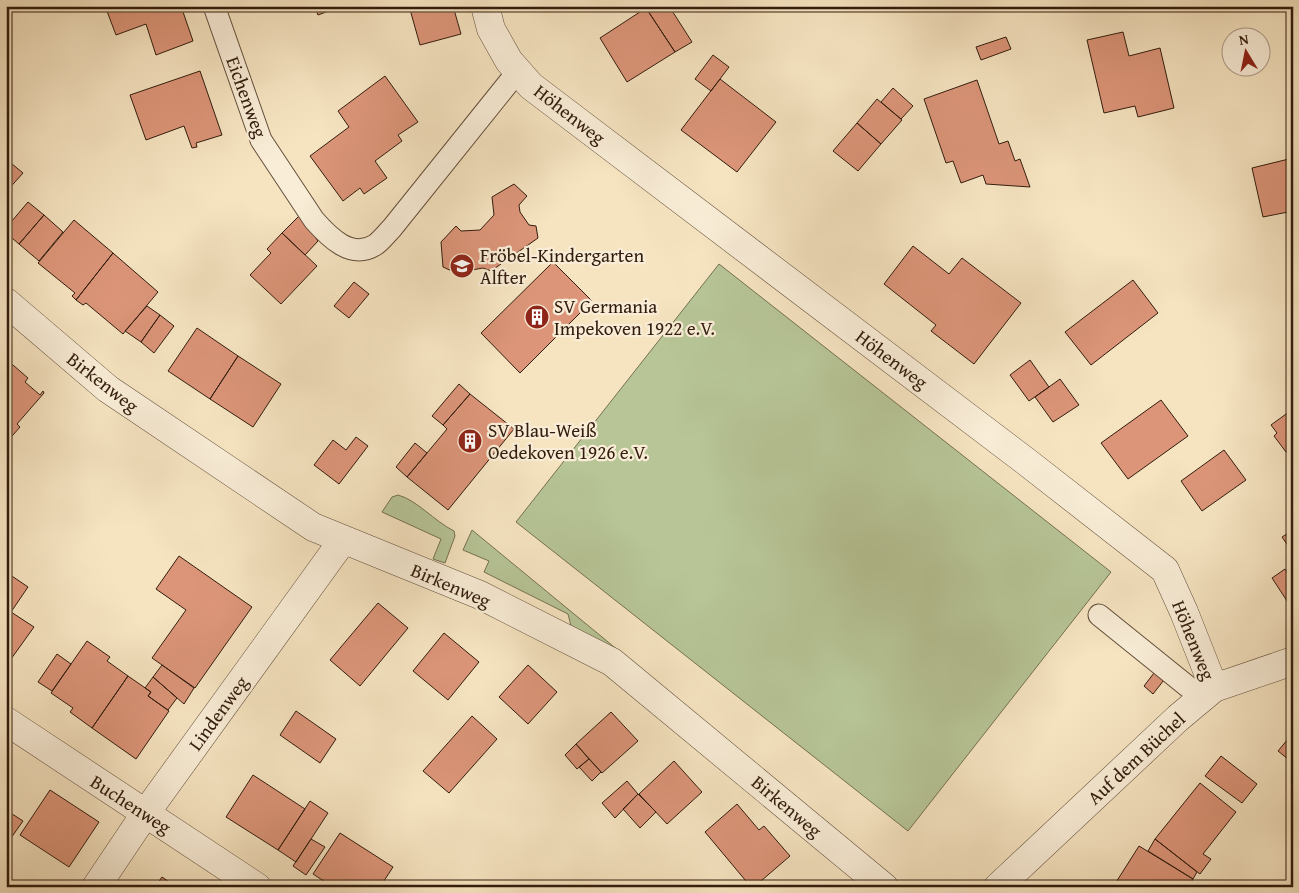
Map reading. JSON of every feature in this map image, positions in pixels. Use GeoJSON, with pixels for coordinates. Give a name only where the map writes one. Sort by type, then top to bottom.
{"type":"FeatureCollection","features":[{"type":"Feature","properties":{"kind":"street","name":"Höhenweg"},"geometry":{"type":"LineString","coordinates":[[485,6],[491,29],[509,61],[531,86],[1020,457],[1165,570],[1184,612],[1208,693]]}},
{"type":"Feature","properties":{"kind":"street","name":"Birkenweg"},"geometry":{"type":"LineString","coordinates":[[6,302],[108,390],[313,527],[480,595],[612,662],[884,887]]}},
{"type":"Feature","properties":{"kind":"street","name":"Lindenweg"},"geometry":{"type":"LineString","coordinates":[[96,887],[146,814],[343,540]]}},
{"type":"Feature","properties":{"kind":"street","name":"Auf dem Büchel"},"geometry":{"type":"LineString","coordinates":[[998,887],[1178,718],[1208,693],[1293,661]]}},
{"type":"Feature","properties":{"kind":"street","name":"Buchenweg"},"geometry":{"type":"LineString","coordinates":[[6,721],[257,887]]}},
{"type":"Feature","properties":{"kind":"lane","name":"Eichenweg"},"geometry":{"type":"LineString","coordinates":[[214,6],[261,140],[290,183]]}},
{"type":"Feature","properties":{"kind":"lane","name":"Höhenweg"},"geometry":{"type":"LineString","coordinates":[[290,183],[314,220],[334,240],[348,248],[360,250],[375,244],[392,228],[518,71]]}},
{"type":"Feature","properties":{"kind":"lane"},"geometry":{"type":"LineString","coordinates":[[1099,616],[1208,693]]}},
{"type":"Feature","properties":{"kind":"green space"},"geometry":{"type":"Polygon","coordinates":[[[719,264],[1111,572],[908,831],[516,522],[719,264]]]}},
{"type":"Feature","properties":{"kind":"green space"},"geometry":{"type":"Polygon","coordinates":[[[398,495],[412,501],[454,531],[455,536],[445,563],[433,559],[441,539],[382,512],[392,497],[398,495]]]}},
{"type":"Feature","properties":{"kind":"green space"},"geometry":{"type":"Polygon","coordinates":[[[472,530],[619,651],[572,630],[568,614],[484,572],[489,561],[463,550],[472,530]]]}},
{"type":"Feature","properties":{"kind":"building"},"geometry":{"type":"Polygon","coordinates":[[[105,6],[181,6],[193,41],[156,55],[146,24],[116,35],[105,6]]]}},
{"type":"Feature","properties":{"kind":"building"},"geometry":{"type":"Polygon","coordinates":[[[314,6],[342,6],[318,15],[314,6]]]}},
{"type":"Feature","properties":{"kind":"building"},"geometry":{"type":"Polygon","coordinates":[[[409,6],[453,6],[461,34],[420,45],[409,6]]]}},
{"type":"Feature","properties":{"kind":"building"},"geometry":{"type":"Polygon","coordinates":[[[649,6],[669,6],[692,42],[675,52],[646,8],[649,6]]]}},
{"type":"Feature","properties":{"kind":"building"},"geometry":{"type":"Polygon","coordinates":[[[646,8],[675,52],[627,82],[600,38],[646,8]]]}},
{"type":"Feature","properties":{"kind":"building"},"geometry":{"type":"Polygon","coordinates":[[[1123,32],[1129,56],[1160,48],[1174,108],[1138,117],[1135,106],[1104,113],[1087,40],[1123,32]]]}},
{"type":"Feature","properties":{"kind":"building"},"geometry":{"type":"Polygon","coordinates":[[[1006,37],[1011,49],[981,60],[976,47],[1006,37]]]}},
{"type":"Feature","properties":{"kind":"building"},"geometry":{"type":"Polygon","coordinates":[[[713,55],[729,67],[711,91],[695,79],[713,55]]]}},
{"type":"Feature","properties":{"kind":"building"},"geometry":{"type":"Polygon","coordinates":[[[200,71],[222,135],[196,143],[197,147],[192,148],[184,126],[146,140],[130,95],[200,71]]]}},
{"type":"Feature","properties":{"kind":"building"},"geometry":{"type":"Polygon","coordinates":[[[385,76],[418,122],[398,135],[402,141],[375,161],[387,178],[364,194],[360,188],[343,201],[310,156],[349,127],[338,111],[385,76]]]}},
{"type":"Feature","properties":{"kind":"building"},"geometry":{"type":"Polygon","coordinates":[[[720,79],[776,122],[737,172],[681,130],[720,79]]]}},
{"type":"Feature","properties":{"kind":"building"},"geometry":{"type":"Polygon","coordinates":[[[977,80],[999,144],[1008,141],[1015,161],[1020,159],[1030,187],[986,184],[983,175],[961,183],[953,161],[946,163],[924,99],[977,80]]]}},
{"type":"Feature","properties":{"kind":"building"},"geometry":{"type":"Polygon","coordinates":[[[893,88],[913,106],[901,119],[881,102],[893,88]]]}},
{"type":"Feature","properties":{"kind":"building"},"geometry":{"type":"Polygon","coordinates":[[[877,99],[902,120],[881,144],[857,123],[877,99]]]}},
{"type":"Feature","properties":{"kind":"building"},"geometry":{"type":"Polygon","coordinates":[[[857,123],[881,144],[858,171],[833,151],[857,123]]]}},
{"type":"Feature","properties":{"kind":"building"},"geometry":{"type":"Polygon","coordinates":[[[1293,158],[1293,211],[1263,217],[1252,168],[1293,158]]]}},
{"type":"Feature","properties":{"kind":"building"},"geometry":{"type":"Polygon","coordinates":[[[6,159],[23,173],[6,192],[6,159]]]}},
{"type":"Feature","properties":{"kind":"building"},"geometry":{"type":"Polygon","coordinates":[[[514,184],[527,196],[519,205],[520,212],[529,225],[536,226],[538,238],[491,271],[483,268],[472,270],[465,277],[443,267],[441,242],[456,226],[461,231],[480,230],[494,215],[492,197],[514,184]]]}},
{"type":"Feature","properties":{"kind":"building"},"geometry":{"type":"Polygon","coordinates":[[[28,202],[44,215],[19,244],[6,233],[6,228],[28,202]]]}},
{"type":"Feature","properties":{"kind":"building"},"geometry":{"type":"Polygon","coordinates":[[[44,215],[63,232],[39,261],[19,244],[44,215]]]}},
{"type":"Feature","properties":{"kind":"building"},"geometry":{"type":"Polygon","coordinates":[[[300,215],[318,241],[305,255],[282,233],[300,215]]]}},
{"type":"Feature","properties":{"kind":"building"},"geometry":{"type":"Polygon","coordinates":[[[74,220],[113,253],[76,300],[72,296],[75,293],[38,263],[74,220]]]}},
{"type":"Feature","properties":{"kind":"building"},"geometry":{"type":"Polygon","coordinates":[[[282,233],[317,266],[281,304],[250,275],[271,253],[267,249],[282,233]]]}},
{"type":"Feature","properties":{"kind":"building"},"geometry":{"type":"Polygon","coordinates":[[[913,246],[949,274],[962,258],[1021,303],[974,364],[931,331],[936,325],[884,284],[913,246]]]}},
{"type":"Feature","properties":{"kind":"building"},"geometry":{"type":"Polygon","coordinates":[[[113,253],[158,292],[123,334],[86,303],[83,305],[76,300],[113,253]]]}},
{"type":"Feature","properties":{"kind":"building","name":"SV Germania Impekoven 1922 e.V."},"geometry":{"type":"Polygon","coordinates":[[[553,262],[592,301],[520,373],[481,333],[553,262]]]}},
{"type":"Feature","properties":{"kind":"building"},"geometry":{"type":"Polygon","coordinates":[[[1133,280],[1158,313],[1091,365],[1065,332],[1133,280]]]}},
{"type":"Feature","properties":{"kind":"building"},"geometry":{"type":"Polygon","coordinates":[[[354,282],[369,294],[349,318],[334,306],[354,282]]]}},
{"type":"Feature","properties":{"kind":"building"},"geometry":{"type":"Polygon","coordinates":[[[147,306],[160,315],[141,342],[125,331],[147,306]]]}},
{"type":"Feature","properties":{"kind":"building"},"geometry":{"type":"Polygon","coordinates":[[[160,315],[174,326],[154,353],[141,342],[160,315]]]}},
{"type":"Feature","properties":{"kind":"building"},"geometry":{"type":"Polygon","coordinates":[[[197,328],[238,356],[210,399],[168,371],[197,328]]]}},
{"type":"Feature","properties":{"kind":"building"},"geometry":{"type":"Polygon","coordinates":[[[238,356],[281,384],[253,427],[210,399],[238,356]]]}},
{"type":"Feature","properties":{"kind":"building"},"geometry":{"type":"Polygon","coordinates":[[[6,359],[28,378],[25,382],[40,395],[43,391],[44,393],[17,424],[20,427],[6,443],[6,359]]]}},
{"type":"Feature","properties":{"kind":"building"},"geometry":{"type":"Polygon","coordinates":[[[1030,360],[1049,387],[1029,401],[1010,375],[1030,360]]]}},
{"type":"Feature","properties":{"kind":"building"},"geometry":{"type":"Polygon","coordinates":[[[1060,379],[1079,405],[1053,422],[1035,397],[1060,379]]]}},
{"type":"Feature","properties":{"kind":"building"},"geometry":{"type":"Polygon","coordinates":[[[459,384],[470,394],[443,425],[432,416],[459,384]]]}},
{"type":"Feature","properties":{"kind":"building","name":"SV Blau-Weiß Oedekoven 1926 e.V."},"geometry":{"type":"Polygon","coordinates":[[[470,394],[514,429],[448,510],[407,477],[447,429],[443,425],[470,394]]]}},
{"type":"Feature","properties":{"kind":"building"},"geometry":{"type":"Polygon","coordinates":[[[1161,400],[1188,436],[1128,479],[1101,443],[1161,400]]]}},
{"type":"Feature","properties":{"kind":"building"},"geometry":{"type":"Polygon","coordinates":[[[1293,409],[1293,454],[1289,450],[1286,452],[1274,436],[1277,433],[1271,425],[1293,409]]]}},
{"type":"Feature","properties":{"kind":"building"},"geometry":{"type":"Polygon","coordinates":[[[356,437],[368,446],[339,484],[314,465],[333,440],[346,450],[356,437]]]}},
{"type":"Feature","properties":{"kind":"building"},"geometry":{"type":"Polygon","coordinates":[[[415,443],[427,453],[407,477],[396,467],[415,443]]]}},
{"type":"Feature","properties":{"kind":"building"},"geometry":{"type":"Polygon","coordinates":[[[1224,450],[1246,480],[1202,511],[1181,481],[1224,450]]]}},
{"type":"Feature","properties":{"kind":"building"},"geometry":{"type":"Polygon","coordinates":[[[1293,530],[1293,553],[1282,537],[1293,530]]]}},
{"type":"Feature","properties":{"kind":"building"},"geometry":{"type":"Polygon","coordinates":[[[179,556],[252,607],[195,688],[152,658],[186,610],[156,589],[179,556]]]}},
{"type":"Feature","properties":{"kind":"building"},"geometry":{"type":"Polygon","coordinates":[[[1285,569],[1293,581],[1293,601],[1289,604],[1272,578],[1285,569]]]}},
{"type":"Feature","properties":{"kind":"building"},"geometry":{"type":"Polygon","coordinates":[[[6,572],[28,587],[11,612],[34,627],[6,666],[6,572]]]}},
{"type":"Feature","properties":{"kind":"building"},"geometry":{"type":"Polygon","coordinates":[[[378,603],[408,628],[360,686],[330,660],[378,603]]]}},
{"type":"Feature","properties":{"kind":"building"},"geometry":{"type":"Polygon","coordinates":[[[444,633],[479,662],[448,700],[413,671],[444,633]]]}},
{"type":"Feature","properties":{"kind":"building"},"geometry":{"type":"Polygon","coordinates":[[[87,641],[110,657],[107,661],[128,676],[92,728],[70,712],[73,708],[51,693],[87,641]]]}},
{"type":"Feature","properties":{"kind":"building"},"geometry":{"type":"Polygon","coordinates":[[[57,654],[71,664],[52,691],[38,682],[57,654]]]}},
{"type":"Feature","properties":{"kind":"building"},"geometry":{"type":"Polygon","coordinates":[[[162,665],[194,688],[184,704],[153,677],[162,665]]]}},
{"type":"Feature","properties":{"kind":"building"},"geometry":{"type":"Polygon","coordinates":[[[528,665],[557,692],[528,724],[499,697],[528,665]]]}},
{"type":"Feature","properties":{"kind":"building"},"geometry":{"type":"Polygon","coordinates":[[[1154,673],[1164,680],[1153,694],[1144,686],[1154,673]]]}},
{"type":"Feature","properties":{"kind":"building"},"geometry":{"type":"Polygon","coordinates":[[[128,676],[151,692],[148,696],[169,711],[136,759],[92,728],[128,676]]]}},
{"type":"Feature","properties":{"kind":"building"},"geometry":{"type":"Polygon","coordinates":[[[153,677],[177,698],[168,710],[148,696],[151,692],[145,688],[153,677]]]}},
{"type":"Feature","properties":{"kind":"building"},"geometry":{"type":"Polygon","coordinates":[[[296,711],[336,739],[320,763],[280,735],[296,711]]]}},
{"type":"Feature","properties":{"kind":"building"},"geometry":{"type":"Polygon","coordinates":[[[611,712],[638,741],[602,773],[576,744],[611,712]]]}},
{"type":"Feature","properties":{"kind":"building"},"geometry":{"type":"Polygon","coordinates":[[[472,716],[497,739],[449,793],[423,771],[472,716]]]}},
{"type":"Feature","properties":{"kind":"building"},"geometry":{"type":"Polygon","coordinates":[[[1293,733],[1293,763],[1278,751],[1293,733]]]}},
{"type":"Feature","properties":{"kind":"building"},"geometry":{"type":"Polygon","coordinates":[[[576,744],[589,759],[577,769],[565,755],[576,744]]]}},
{"type":"Feature","properties":{"kind":"building"},"geometry":{"type":"Polygon","coordinates":[[[1221,756],[1257,784],[1242,803],[1205,776],[1221,756]]]}},
{"type":"Feature","properties":{"kind":"building"},"geometry":{"type":"Polygon","coordinates":[[[589,759],[601,772],[592,781],[579,767],[589,759]]]}},
{"type":"Feature","properties":{"kind":"building"},"geometry":{"type":"Polygon","coordinates":[[[674,761],[702,792],[667,824],[639,794],[674,761]]]}},
{"type":"Feature","properties":{"kind":"building"},"geometry":{"type":"Polygon","coordinates":[[[253,775],[305,809],[278,850],[226,817],[253,775]]]}},
{"type":"Feature","properties":{"kind":"building"},"geometry":{"type":"Polygon","coordinates":[[[627,781],[638,794],[615,818],[602,803],[627,781]]]}},
{"type":"Feature","properties":{"kind":"building"},"geometry":{"type":"Polygon","coordinates":[[[1200,783],[1236,812],[1203,854],[1211,859],[1200,874],[1155,839],[1200,783]]]}},
{"type":"Feature","properties":{"kind":"building"},"geometry":{"type":"Polygon","coordinates":[[[50,790],[99,822],[69,867],[20,835],[50,790]]]}},
{"type":"Feature","properties":{"kind":"building"},"geometry":{"type":"Polygon","coordinates":[[[638,794],[656,812],[640,828],[623,809],[638,794]]]}},
{"type":"Feature","properties":{"kind":"building"},"geometry":{"type":"Polygon","coordinates":[[[310,801],[328,813],[296,862],[278,850],[310,801]]]}},
{"type":"Feature","properties":{"kind":"building"},"geometry":{"type":"Polygon","coordinates":[[[737,804],[759,830],[764,826],[790,856],[754,887],[751,887],[705,832],[737,804]]]}},
{"type":"Feature","properties":{"kind":"building"},"geometry":{"type":"Polygon","coordinates":[[[6,810],[23,821],[6,845],[6,810]]]}},
{"type":"Feature","properties":{"kind":"building"},"geometry":{"type":"Polygon","coordinates":[[[340,833],[393,867],[380,887],[333,887],[313,874],[340,833]]]}},
{"type":"Feature","properties":{"kind":"building"},"geometry":{"type":"Polygon","coordinates":[[[311,839],[325,847],[306,875],[293,866],[311,839]]]}},
{"type":"Feature","properties":{"kind":"building"},"geometry":{"type":"Polygon","coordinates":[[[1155,839],[1197,872],[1193,879],[1148,851],[1155,839]]]}},
{"type":"Feature","properties":{"kind":"building"},"geometry":{"type":"Polygon","coordinates":[[[1139,846],[1193,879],[1188,887],[1113,887],[1139,846]]]}},
{"type":"Feature","properties":{"kind":"building"},"geometry":{"type":"Polygon","coordinates":[[[162,877],[177,887],[155,887],[162,877]]]}},
{"type":"Feature","properties":{"kind":"place","name":"Fröbel-Kindergarten Alfter"},"geometry":{"type":"Point","coordinates":[462,266]}},
{"type":"Feature","properties":{"kind":"place","name":"SV Germania Impekoven 1922 e.V."},"geometry":{"type":"Point","coordinates":[537,317]}},
{"type":"Feature","properties":{"kind":"place","name":"SV Blau-Weiß Oedekoven 1926 e.V."},"geometry":{"type":"Point","coordinates":[470,441]}}]}
